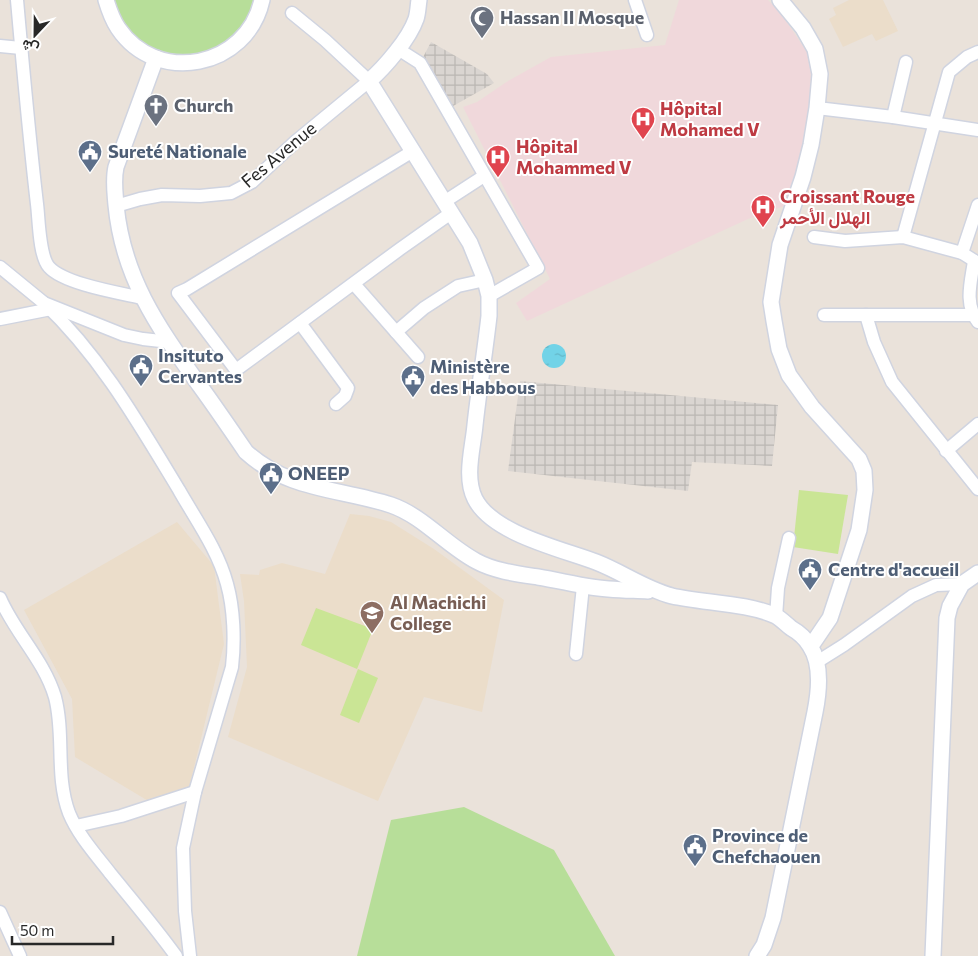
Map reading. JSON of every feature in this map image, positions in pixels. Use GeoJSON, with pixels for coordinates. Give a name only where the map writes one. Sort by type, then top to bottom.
{"type":"FeatureCollection","features":[{"type":"Feature","properties":{"kind":"street"},"geometry":{"type":"LineString","coordinates":[[17,0],[34,180],[46,263],[54,272],[73,281],[142,298]]}},
{"type":"Feature","properties":{"kind":"street"},"geometry":{"type":"LineString","coordinates":[[106,0],[110,14],[128,41],[141,51],[156,58],[186,64],[215,57],[240,41],[257,17],[262,0]]}},
{"type":"Feature","properties":{"kind":"street"},"geometry":{"type":"LineString","coordinates":[[369,81],[380,72],[398,49],[416,20],[419,0]]}},
{"type":"Feature","properties":{"kind":"street"},"geometry":{"type":"LineString","coordinates":[[635,0],[647,35]]}},
{"type":"Feature","properties":{"kind":"street"},"geometry":{"type":"LineString","coordinates":[[780,0],[803,28],[815,49],[820,74],[818,108],[811,145],[803,177],[780,245],[771,302],[779,349],[790,375],[812,407],[859,459],[864,471],[865,490],[859,530],[830,618],[810,646]]}},
{"type":"Feature","properties":{"kind":"street"},"geometry":{"type":"LineString","coordinates":[[292,13],[325,40],[369,81],[470,243],[485,280],[489,296],[485,351],[471,458],[471,486],[475,498],[484,513],[496,522],[533,540],[597,562],[658,592],[679,598],[755,610],[776,617],[798,633],[810,646],[817,662],[819,682],[817,705],[773,918],[764,945],[757,956]]}},
{"type":"Feature","properties":{"kind":"street"},"geometry":{"type":"LineString","coordinates":[[0,46],[21,48]]}},
{"type":"Feature","properties":{"kind":"street"},"geometry":{"type":"LineString","coordinates":[[398,49],[420,63],[538,268],[489,296]]}},
{"type":"Feature","properties":{"kind":"street"},"geometry":{"type":"LineString","coordinates":[[903,237],[949,72],[967,57],[978,52]]}},
{"type":"Feature","properties":{"kind":"street"},"geometry":{"type":"LineString","coordinates":[[156,58],[116,167],[114,184],[118,225],[128,266],[142,298],[246,452],[273,472],[294,481],[315,488],[392,505],[424,523],[459,551],[478,563],[501,570],[589,587],[658,592]]}},
{"type":"Feature","properties":{"kind":"street"},"geometry":{"type":"LineString","coordinates":[[893,117],[906,62]]}},
{"type":"Feature","properties":{"kind":"street","name":"Fes Avenue"},"geometry":{"type":"LineString","coordinates":[[116,206],[140,199],[162,196],[200,196],[231,193],[238,190],[266,171],[295,142],[369,81]]}},
{"type":"Feature","properties":{"kind":"street"},"geometry":{"type":"LineString","coordinates":[[818,108],[978,130]]}},
{"type":"Feature","properties":{"kind":"street"},"geometry":{"type":"LineString","coordinates":[[413,151],[178,293],[236,370],[354,284],[484,176]]}},
{"type":"Feature","properties":{"kind":"street"},"geometry":{"type":"LineString","coordinates":[[962,253],[978,205]]}},
{"type":"Feature","properties":{"kind":"street"},"geometry":{"type":"LineString","coordinates":[[814,237],[845,241],[903,237],[962,253],[976,262],[969,300],[975,319],[824,315]]}},
{"type":"Feature","properties":{"kind":"street"},"geometry":{"type":"LineString","coordinates":[[0,267],[48,306],[91,354],[122,398],[215,551],[228,584],[235,645],[232,667],[195,792],[183,848],[185,912],[189,956]]}},
{"type":"Feature","properties":{"kind":"street"},"geometry":{"type":"LineString","coordinates":[[396,332],[424,308],[458,286],[485,280]]}},
{"type":"Feature","properties":{"kind":"street"},"geometry":{"type":"LineString","coordinates":[[354,284],[418,357]]}},
{"type":"Feature","properties":{"kind":"street"},"geometry":{"type":"LineString","coordinates":[[0,319],[48,306],[124,335],[170,342]]}},
{"type":"Feature","properties":{"kind":"street"},"geometry":{"type":"LineString","coordinates":[[866,315],[874,342],[892,382],[978,489]]}},
{"type":"Feature","properties":{"kind":"street"},"geometry":{"type":"LineString","coordinates":[[300,323],[348,388],[345,396],[336,404]]}},
{"type":"Feature","properties":{"kind":"street"},"geometry":{"type":"LineString","coordinates":[[946,451],[978,424]]}},
{"type":"Feature","properties":{"kind":"street"},"geometry":{"type":"LineString","coordinates":[[776,617],[778,588],[789,538]]}},
{"type":"Feature","properties":{"kind":"street"},"geometry":{"type":"LineString","coordinates":[[576,654],[589,587],[603,579],[604,576],[597,562]]}},
{"type":"Feature","properties":{"kind":"street"},"geometry":{"type":"LineString","coordinates":[[933,956],[945,641],[950,606],[962,584],[978,574]]}},
{"type":"Feature","properties":{"kind":"street"},"geometry":{"type":"LineString","coordinates":[[817,662],[912,596],[936,585],[962,584]]}},
{"type":"Feature","properties":{"kind":"street"},"geometry":{"type":"LineString","coordinates":[[0,598],[48,679],[54,696],[60,720],[60,753],[64,791],[69,814],[88,844],[176,956]]}},
{"type":"Feature","properties":{"kind":"street"},"geometry":{"type":"LineString","coordinates":[[76,826],[121,816],[195,792]]}},
{"type":"Feature","properties":{"kind":"street"},"geometry":{"type":"LineString","coordinates":[[0,912],[20,956]]}},
{"type":"Feature","properties":{"kind":"shaded area","name":"Hôpital Mohamed V"},"geometry":{"type":"Polygon","coordinates":[[[679,0],[768,0],[782,15],[811,58],[810,120],[801,161],[784,206],[748,219],[527,321],[516,303],[550,279],[463,107],[477,102],[508,81],[551,57],[665,45],[679,0]]]}},
{"type":"Feature","properties":{"kind":"shaded area"},"geometry":{"type":"Polygon","coordinates":[[[849,0],[883,0],[898,31],[876,41],[872,34],[843,47],[829,19],[836,15],[833,8],[849,0]]]}},
{"type":"Feature","properties":{"kind":"shaded area"},"geometry":{"type":"Polygon","coordinates":[[[431,42],[487,74],[494,83],[446,110],[420,63],[431,42]]]}},
{"type":"Feature","properties":{"kind":"shaded area"},"geometry":{"type":"Polygon","coordinates":[[[520,381],[778,405],[772,466],[692,462],[688,491],[508,471],[520,381]]]}},
{"type":"Feature","properties":{"kind":"shaded area","name":"Al Machichi College"},"geometry":{"type":"Polygon","coordinates":[[[350,514],[369,516],[391,522],[434,549],[504,600],[482,712],[424,697],[378,801],[228,737],[247,667],[244,601],[240,574],[259,575],[260,570],[282,563],[325,574],[350,514]]]}},
{"type":"Feature","properties":{"kind":"shaded area"},"geometry":{"type":"Polygon","coordinates":[[[177,522],[214,566],[224,644],[188,792],[150,802],[75,757],[72,699],[24,610],[177,522]]]}},
{"type":"Feature","properties":{"kind":"green space"},"geometry":{"type":"Polygon","coordinates":[[[114,0],[255,0],[244,25],[230,40],[217,48],[187,55],[171,54],[156,50],[142,42],[125,24],[114,0]]]}},
{"type":"Feature","properties":{"kind":"green space"},"geometry":{"type":"Polygon","coordinates":[[[799,490],[848,495],[838,554],[793,547],[799,490]]]}},
{"type":"Feature","properties":{"kind":"green space"},"geometry":{"type":"Polygon","coordinates":[[[316,608],[373,629],[357,669],[301,645],[316,608]]]}},
{"type":"Feature","properties":{"kind":"green space"},"geometry":{"type":"Polygon","coordinates":[[[358,669],[378,678],[359,723],[340,715],[358,669]]]}},
{"type":"Feature","properties":{"kind":"green space"},"geometry":{"type":"Polygon","coordinates":[[[464,807],[554,850],[615,956],[357,956],[391,820],[464,807]]]}},
{"type":"Feature","properties":{"kind":"water"},"geometry":{"type":"Polygon","coordinates":[[[554,344],[563,347],[566,356],[563,365],[554,368],[545,365],[542,356],[545,347],[554,344]]]}},
{"type":"Feature","properties":{"kind":"place","name":"Hassan II Mosque"},"geometry":{"type":"Point","coordinates":[482,39]}},
{"type":"Feature","properties":{"kind":"place","name":"Church"},"geometry":{"type":"Point","coordinates":[156,127]}},
{"type":"Feature","properties":{"kind":"place","name":"Hôpital Mohamed V"},"geometry":{"type":"Point","coordinates":[643,140]}},
{"type":"Feature","properties":{"kind":"place","name":"Sureté Nationale"},"geometry":{"type":"Point","coordinates":[90,173]}},
{"type":"Feature","properties":{"kind":"place","name":"Hôpital Mohammed V"},"geometry":{"type":"Point","coordinates":[498,178]}},
{"type":"Feature","properties":{"kind":"place","name":"Croissant Rouge الهلال الأحمر"},"geometry":{"type":"Point","coordinates":[763,228]}},
{"type":"Feature","properties":{"kind":"place","name":"Insituto Cervantes"},"geometry":{"type":"Point","coordinates":[141,387]}},
{"type":"Feature","properties":{"kind":"place","name":"Ministère des Habbous"},"geometry":{"type":"Point","coordinates":[413,398]}},
{"type":"Feature","properties":{"kind":"place","name":"ONEEP"},"geometry":{"type":"Point","coordinates":[271,495]}},
{"type":"Feature","properties":{"kind":"place","name":"Centre d'accueil"},"geometry":{"type":"Point","coordinates":[810,591]}},
{"type":"Feature","properties":{"kind":"place","name":"Al Machichi College"},"geometry":{"type":"Point","coordinates":[372,634]}},
{"type":"Feature","properties":{"kind":"place","name":"Province de Chefchaouen"},"geometry":{"type":"Point","coordinates":[695,867]}}]}
